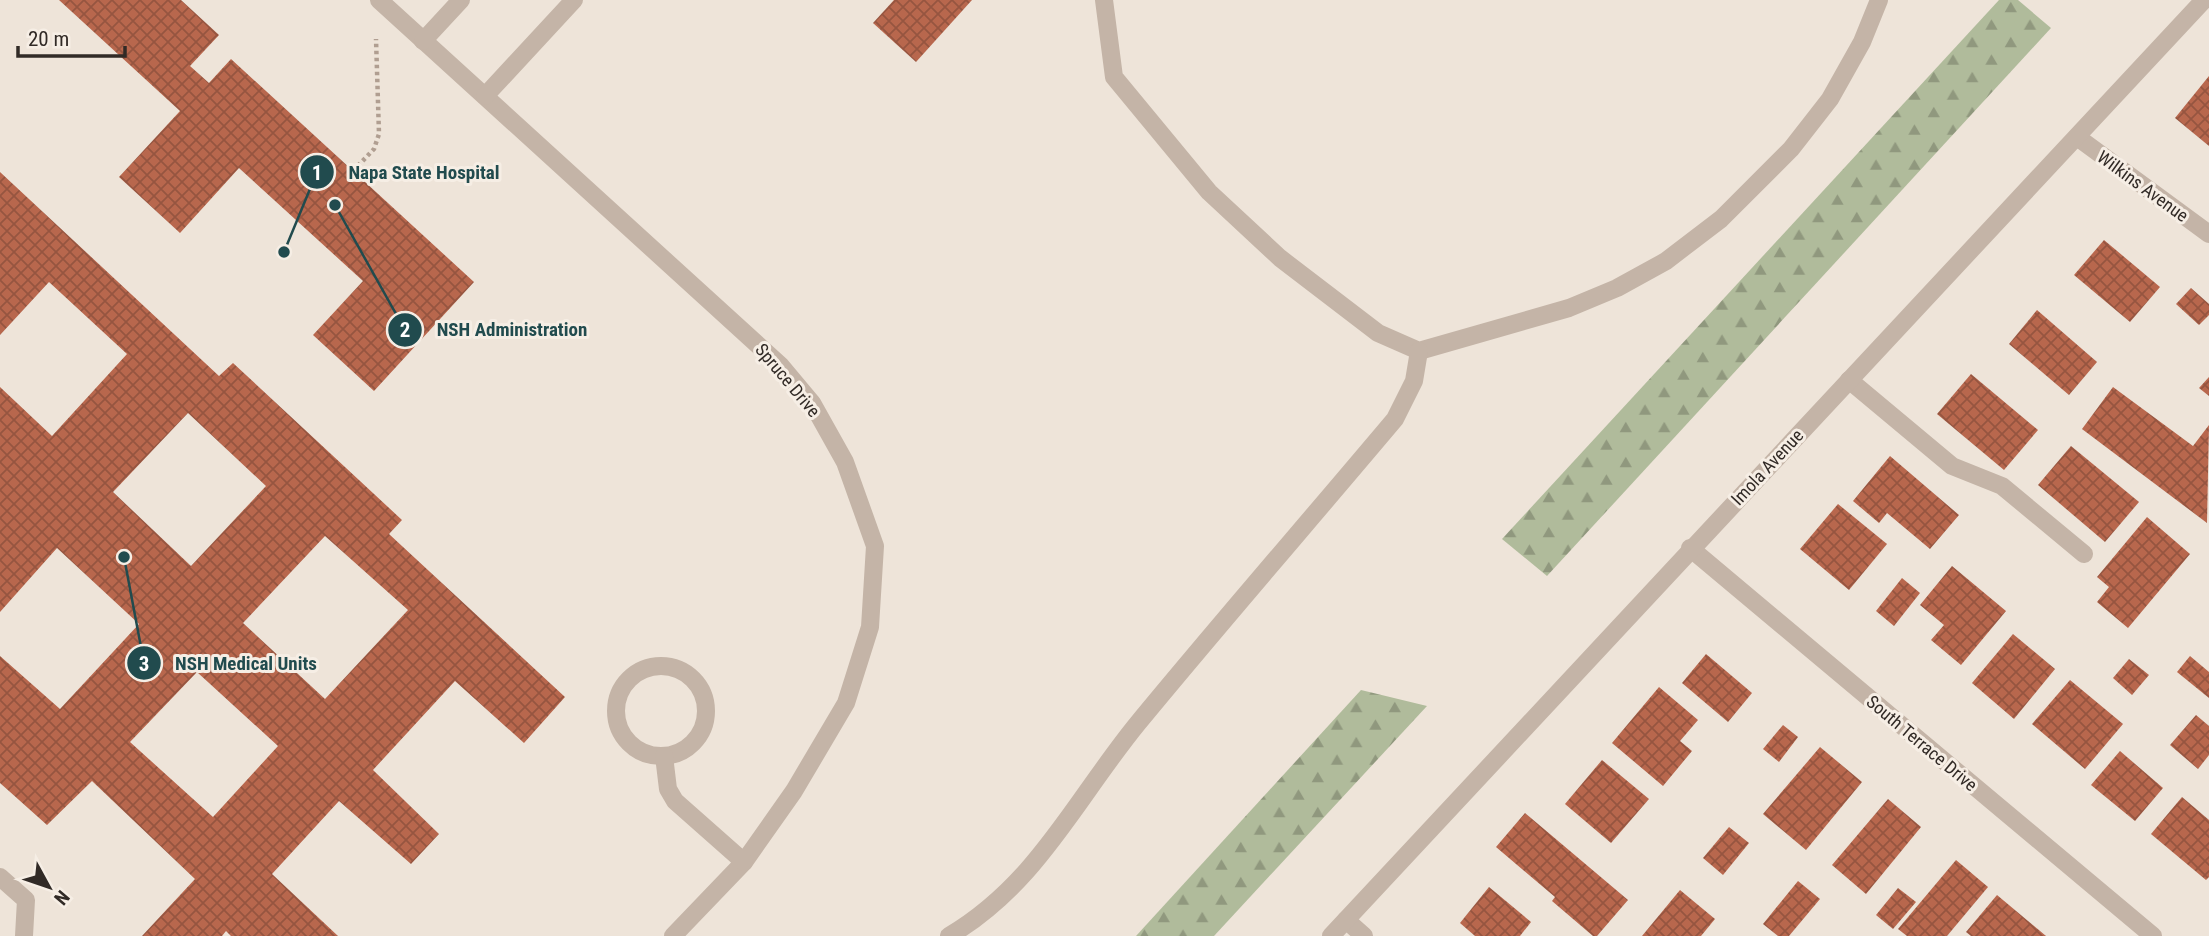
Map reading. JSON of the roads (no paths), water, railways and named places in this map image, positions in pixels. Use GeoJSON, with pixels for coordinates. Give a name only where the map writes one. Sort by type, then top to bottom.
{"type":"FeatureCollection","features":[{"type":"Feature","properties":{"kind":"street","name":"Spruce Drive"},"geometry":{"type":"LineString","coordinates":[[379,0],[781,366],[812,402],[835,441],[876,546],[870,627],[846,703],[794,791],[744,862],[673,936]]}},
{"type":"Feature","properties":{"kind":"street"},"geometry":{"type":"LineString","coordinates":[[423,41],[461,0]]}},
{"type":"Feature","properties":{"kind":"street"},"geometry":{"type":"LineString","coordinates":[[485,96],[574,0]]}},
{"type":"Feature","properties":{"kind":"street"},"geometry":{"type":"LineString","coordinates":[[1104,0],[1114,77],[1209,192],[1280,258],[1345,309],[1378,333],[1419,351],[1569,307],[1618,288],[1666,261],[1721,219],[1768,175],[1830,99],[1861,42],[1879,0]]}},
{"type":"Feature","properties":{"kind":"street","name":"Imola Avenue"},"geometry":{"type":"LineString","coordinates":[[1331,936],[1690,548],[2204,0]]}},
{"type":"Feature","properties":{"kind":"street","name":"Wilkins Avenue"},"geometry":{"type":"LineString","coordinates":[[2077,137],[2209,234]]}},
{"type":"Feature","properties":{"kind":"street"},"geometry":{"type":"LineString","coordinates":[[949,936],[989,908],[1038,861],[1136,726],[1395,419],[1414,382],[1419,351]]}},
{"type":"Feature","properties":{"kind":"street"},"geometry":{"type":"LineString","coordinates":[[1849,380],[1952,466],[2002,486],[2084,554]]}},
{"type":"Feature","properties":{"kind":"street","name":"South Terrace Drive"},"geometry":{"type":"LineString","coordinates":[[1690,548],[2153,936]]}},
{"type":"Feature","properties":{"kind":"street"},"geometry":{"type":"LineString","coordinates":[[672,666],[691,677],[703,693],[705,721],[690,746],[664,756],[648,754],[629,742],[618,722],[616,706],[621,691],[630,678],[643,670],[672,666]]}},
{"type":"Feature","properties":{"kind":"street"},"geometry":{"type":"LineString","coordinates":[[664,756],[668,789],[675,801],[744,862]]}},
{"type":"Feature","properties":{"kind":"street"},"geometry":{"type":"LineString","coordinates":[[0,877],[26,900],[24,936]]}},
{"type":"Feature","properties":{"kind":"street"},"geometry":{"type":"LineString","coordinates":[[1346,920],[1364,936]]}},
{"type":"Feature","properties":{"kind":"place","name":"NSH Administration"},"geometry":{"type":"Point","coordinates":[335,205]}},
{"type":"Feature","properties":{"kind":"place","name":"Napa State Hospital"},"geometry":{"type":"Point","coordinates":[284,252]}},
{"type":"Feature","properties":{"kind":"place","name":"NSH Medical Units"},"geometry":{"type":"Point","coordinates":[124,557]}}]}
